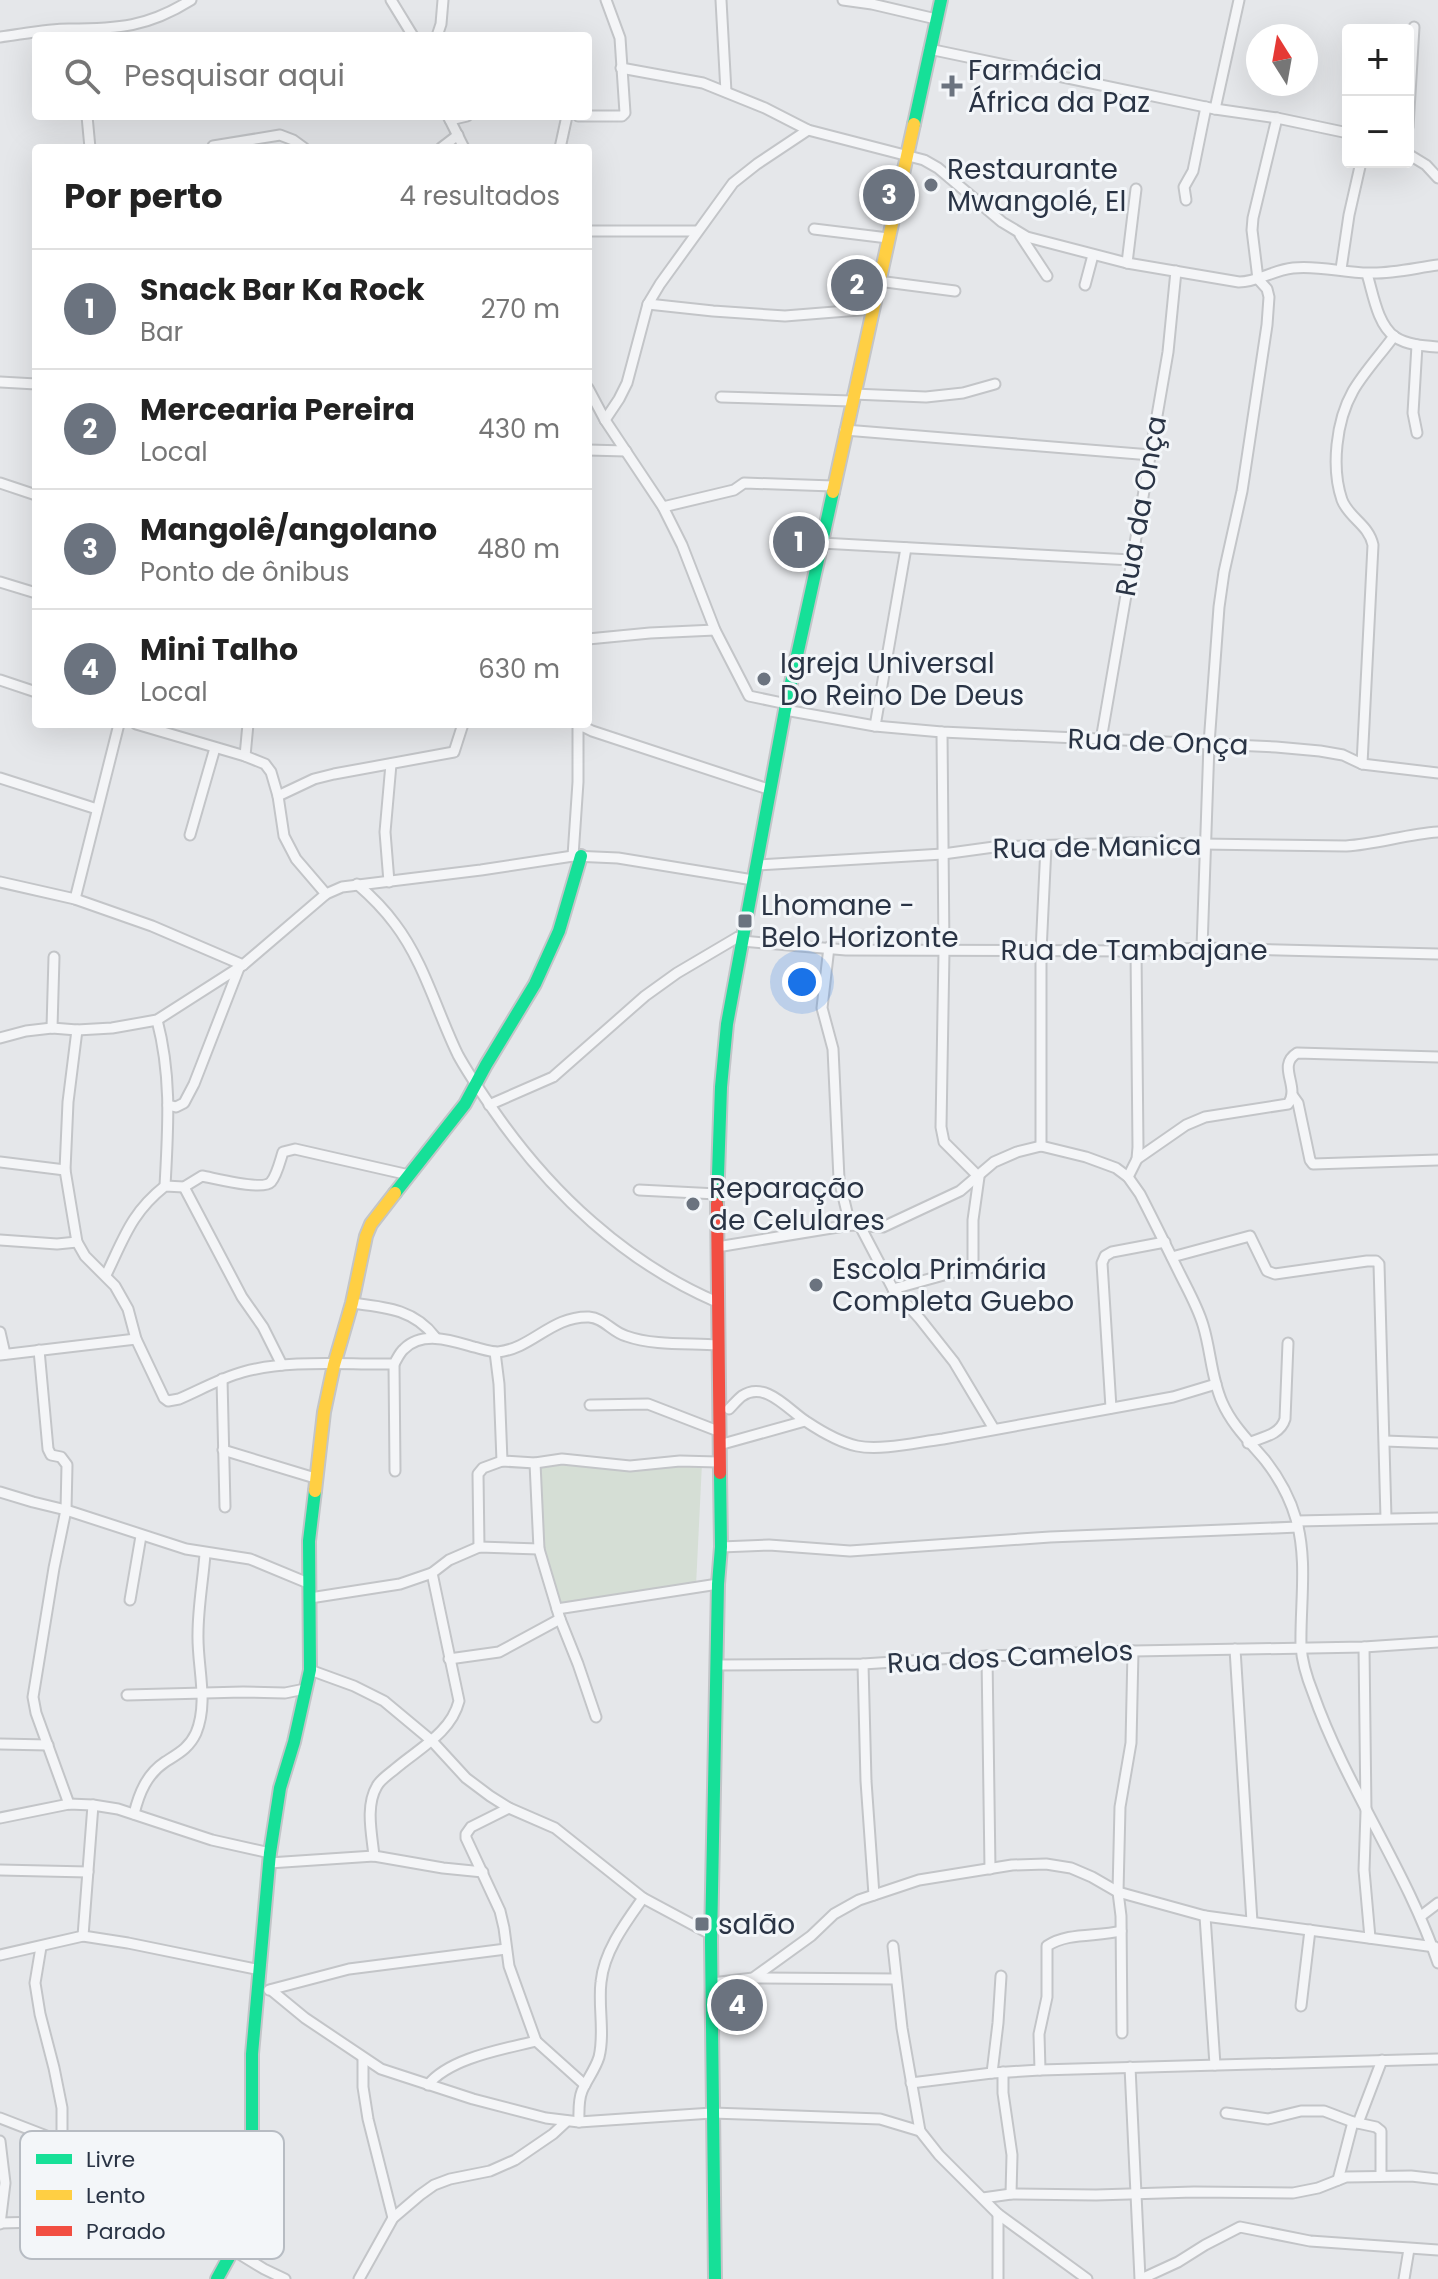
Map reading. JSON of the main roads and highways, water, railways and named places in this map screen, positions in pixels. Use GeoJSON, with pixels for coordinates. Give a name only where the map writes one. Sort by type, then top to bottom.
{"type":"FeatureCollection","features":[{"type":"Feature","properties":{"kind":"place","name":"Farmácia África da Paz"},"geometry":{"type":"Point","coordinates":[952,86]}},
{"type":"Feature","properties":{"kind":"place","name":"Restaurante Mwangolé, El"},"geometry":{"type":"Point","coordinates":[931,185]}},
{"type":"Feature","properties":{"kind":"place","name":"Mangolê/angolano"},"geometry":{"type":"Point","coordinates":[889,195]}},
{"type":"Feature","properties":{"kind":"place","name":"Mercearia Pereira"},"geometry":{"type":"Point","coordinates":[857,285]}},
{"type":"Feature","properties":{"kind":"place","name":"Snack Bar Ka Rock"},"geometry":{"type":"Point","coordinates":[799,542]}},
{"type":"Feature","properties":{"kind":"place","name":"Igreja Universal Do Reino De Deus"},"geometry":{"type":"Point","coordinates":[764,679]}},
{"type":"Feature","properties":{"kind":"place","name":"Lhomane - Belo Horizonte"},"geometry":{"type":"Point","coordinates":[745,921]}},
{"type":"Feature","properties":{"kind":"place","name":"Reparação de Celulares"},"geometry":{"type":"Point","coordinates":[693,1204]}},
{"type":"Feature","properties":{"kind":"place","name":"Escola Primária Completa Guebo"},"geometry":{"type":"Point","coordinates":[816,1285]}},
{"type":"Feature","properties":{"kind":"place","name":"salão"},"geometry":{"type":"Point","coordinates":[702,1924]}},
{"type":"Feature","properties":{"kind":"place","name":"Mini Talho"},"geometry":{"type":"Point","coordinates":[737,2005]}}]}
